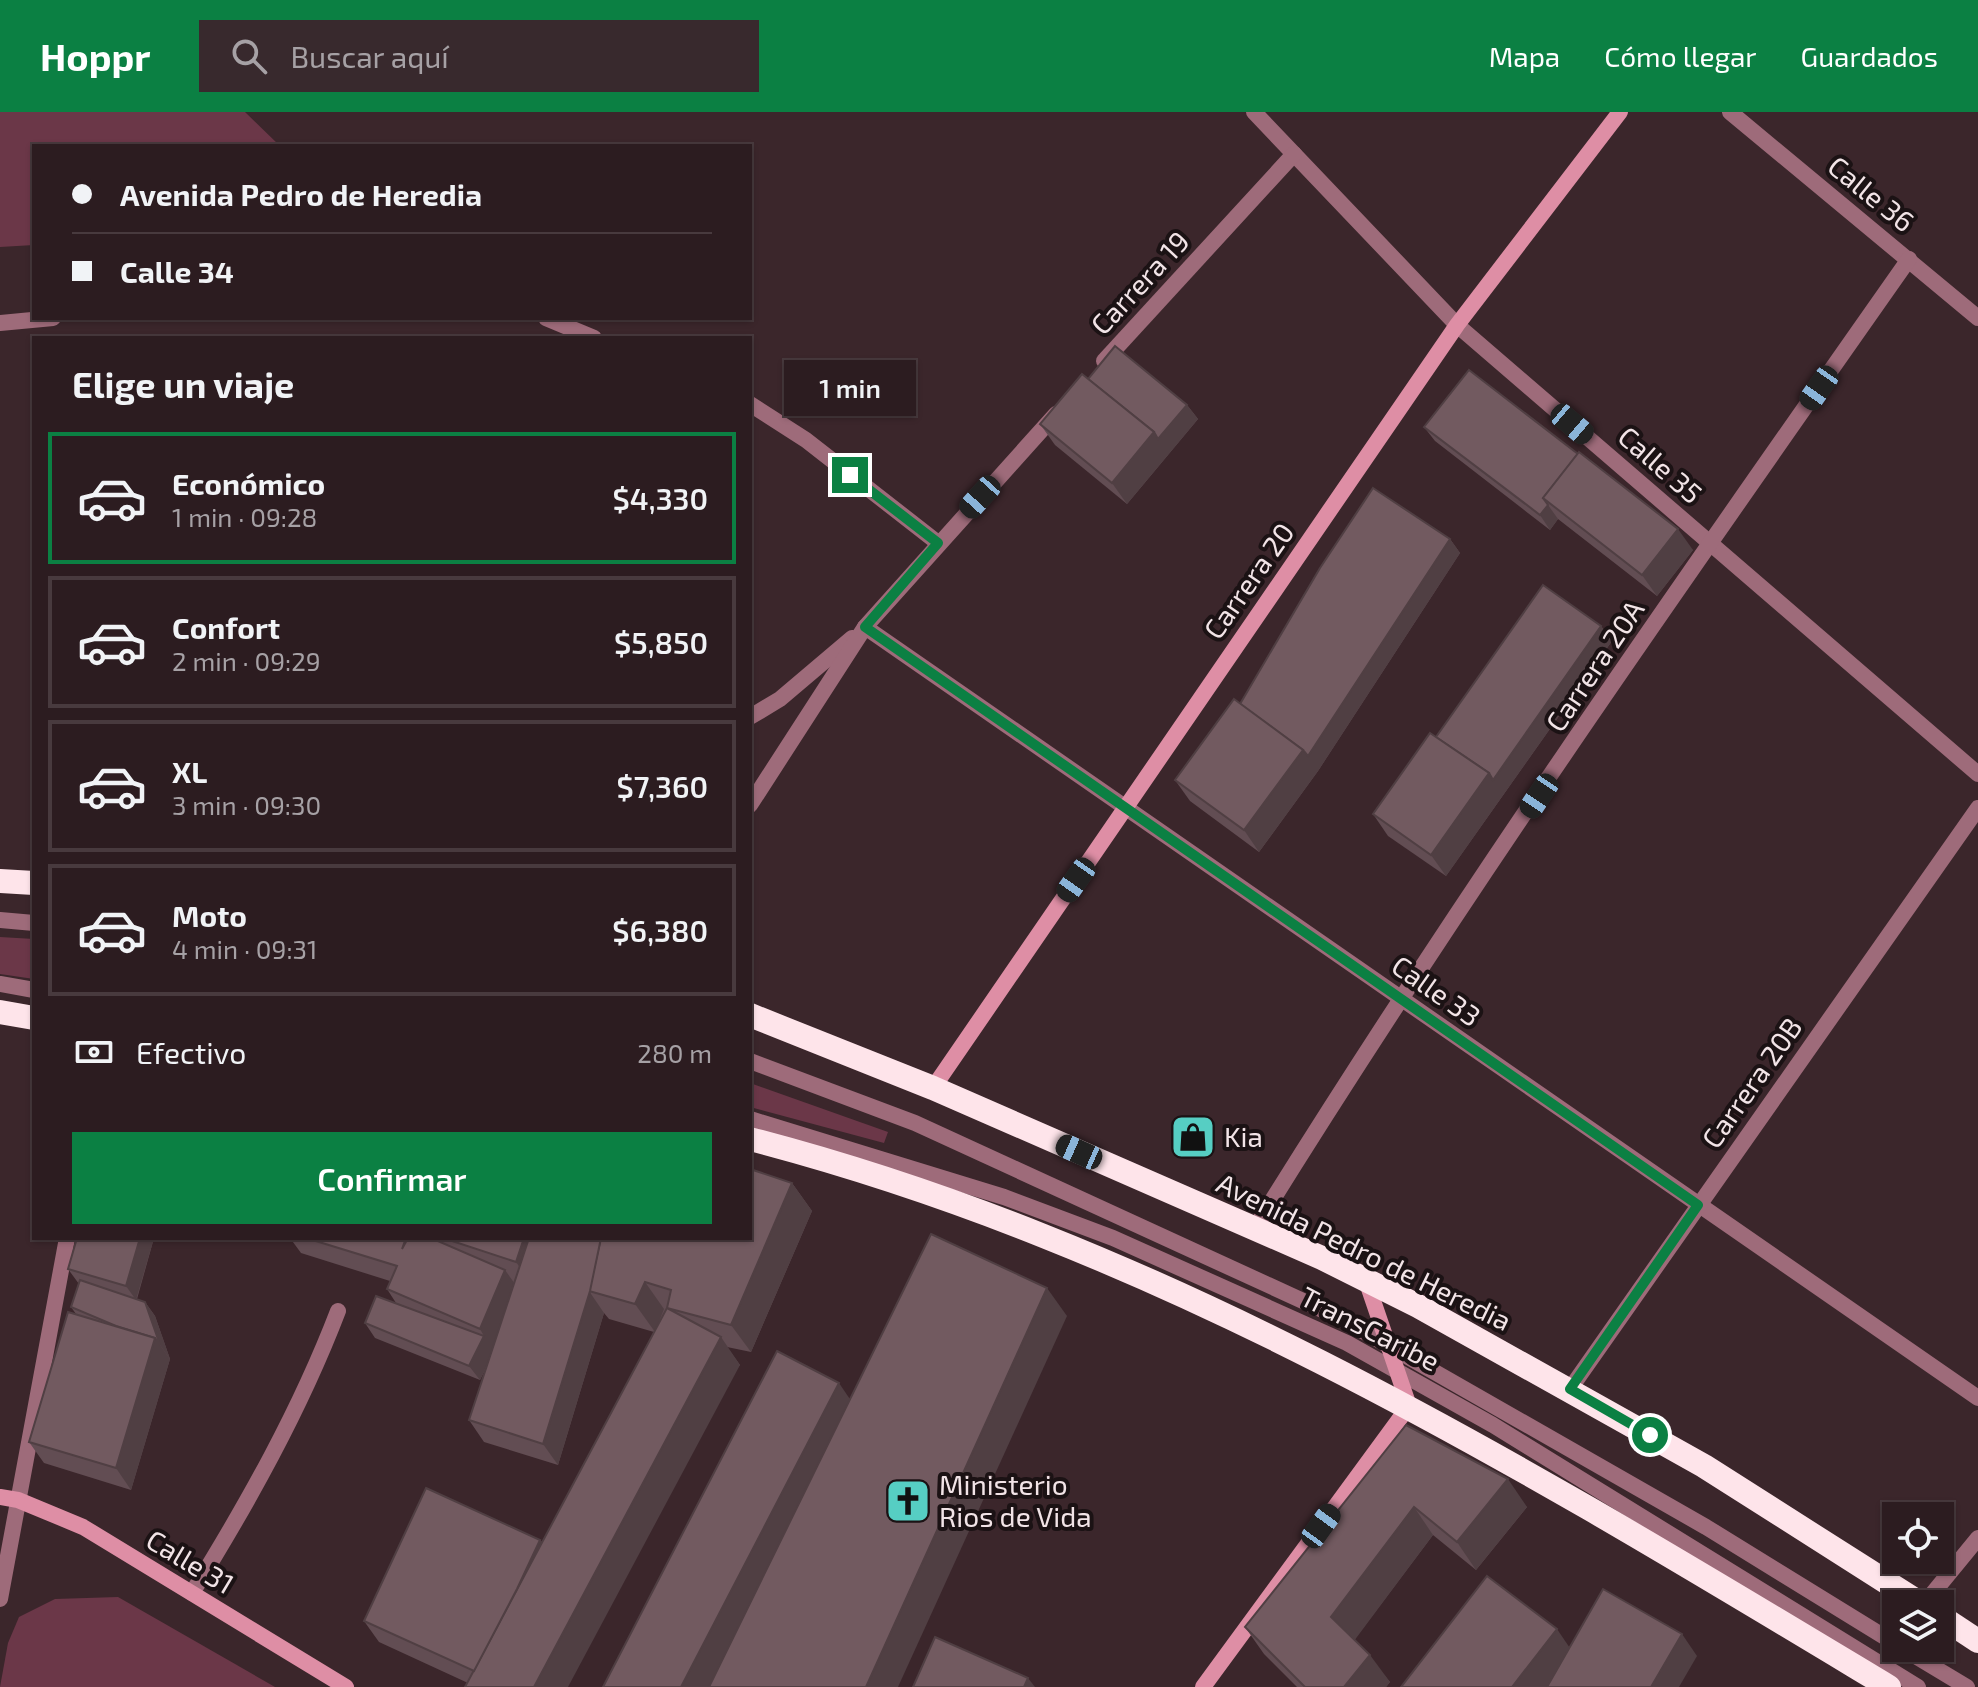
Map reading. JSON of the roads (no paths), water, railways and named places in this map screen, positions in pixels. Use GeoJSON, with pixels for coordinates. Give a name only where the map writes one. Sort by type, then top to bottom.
{"type":"FeatureCollection","features":[{"type":"Feature","properties":{"kind":"highway"},"geometry":{"type":"LineString","coordinates":[[0,881],[32,883]]}},
{"type":"Feature","properties":{"kind":"highway"},"geometry":{"type":"LineString","coordinates":[[0,1012],[32,1018]]}},
{"type":"Feature","properties":{"kind":"highway","name":"Avenida Pedro de Heredia"},"geometry":{"type":"LineString","coordinates":[[752,1016],[933,1088],[1255,1228],[1366,1280],[1570,1389],[1704,1466],[1901,1590]]}},
{"type":"Feature","properties":{"kind":"highway"},"geometry":{"type":"LineString","coordinates":[[752,1140],[882,1176],[993,1214],[1161,1285],[1409,1406],[1565,1491],[1889,1687]]}},
{"type":"Feature","properties":{"kind":"highway"},"geometry":{"type":"LineString","coordinates":[[1954,1625],[1978,1641]]}},
{"type":"Feature","properties":{"kind":"street","name":"Calle 35"},"geometry":{"type":"LineString","coordinates":[[1254,112],[1457,325],[1978,774]]}},
{"type":"Feature","properties":{"kind":"street","name":"Carrera 20"},"geometry":{"type":"LineString","coordinates":[[933,1088],[1457,325],[1620,112]]}},
{"type":"Feature","properties":{"kind":"street","name":"Calle 36"},"geometry":{"type":"LineString","coordinates":[[1730,112],[1978,318]]}},
{"type":"Feature","properties":{"kind":"street","name":"Carrera 19"},"geometry":{"type":"LineString","coordinates":[[1089,378],[1294,154]]}},
{"type":"Feature","properties":{"kind":"street","name":"Carrera 20A"},"geometry":{"type":"LineString","coordinates":[[1255,1228],[1402,999],[1710,542],[1909,259]]}},
{"type":"Feature","properties":{"kind":"street"},"geometry":{"type":"LineString","coordinates":[[0,323],[32,320]]}},
{"type":"Feature","properties":{"kind":"street"},"geometry":{"type":"LineString","coordinates":[[551,320],[589,336]]}},
{"type":"Feature","properties":{"kind":"street"},"geometry":{"type":"LineString","coordinates":[[752,802],[865,627],[1067,402]]}},
{"type":"Feature","properties":{"kind":"street"},"geometry":{"type":"LineString","coordinates":[[752,405],[806,440],[938,543]]}},
{"type":"Feature","properties":{"kind":"street"},"geometry":{"type":"LineString","coordinates":[[752,716],[780,699],[865,627]]}},
{"type":"Feature","properties":{"kind":"street","name":"Calle 33"},"geometry":{"type":"LineString","coordinates":[[865,627],[1978,1398]]}},
{"type":"Feature","properties":{"kind":"street","name":"Carrera 20B"},"geometry":{"type":"LineString","coordinates":[[1570,1389],[1978,808]]}},
{"type":"Feature","properties":{"kind":"street"},"geometry":{"type":"LineString","coordinates":[[0,920],[32,923]]}},
{"type":"Feature","properties":{"kind":"street"},"geometry":{"type":"LineString","coordinates":[[0,984],[32,990]]}},
{"type":"Feature","properties":{"kind":"street","name":"TransCaribe"},"geometry":{"type":"LineString","coordinates":[[752,1062],[915,1123],[1255,1276],[1388,1345],[1692,1519],[1882,1635]]}},
{"type":"Feature","properties":{"kind":"street","name":"TransCaribe"},"geometry":{"type":"LineString","coordinates":[[752,1120],[903,1163],[1113,1238],[1347,1343],[1493,1425],[1918,1687]]}},
{"type":"Feature","properties":{"kind":"street"},"geometry":{"type":"LineString","coordinates":[[0,1599],[67,1240]]}},
{"type":"Feature","properties":{"kind":"street"},"geometry":{"type":"LineString","coordinates":[[1209,1684],[1409,1406],[1366,1280]]}},
{"type":"Feature","properties":{"kind":"street"},"geometry":{"type":"LineString","coordinates":[[192,1593],[268,1462],[318,1364],[338,1311]]}},
{"type":"Feature","properties":{"kind":"street","name":"Calle 31"},"geometry":{"type":"LineString","coordinates":[[0,1497],[18,1500],[83,1527],[346,1687]]}},
{"type":"Feature","properties":{"kind":"street"},"geometry":{"type":"LineString","coordinates":[[1935,1590],[1978,1538]]}},
{"type":"Feature","properties":{"kind":"street"},"geometry":{"type":"LineString","coordinates":[[1925,1662],[1967,1687]]}},
{"type":"Feature","properties":{"kind":"place","name":"Kia"},"geometry":{"type":"Point","coordinates":[1193,1137]}},
{"type":"Feature","properties":{"kind":"place","name":"Ministerio Rios de Vida"},"geometry":{"type":"Point","coordinates":[908,1501]}}]}
